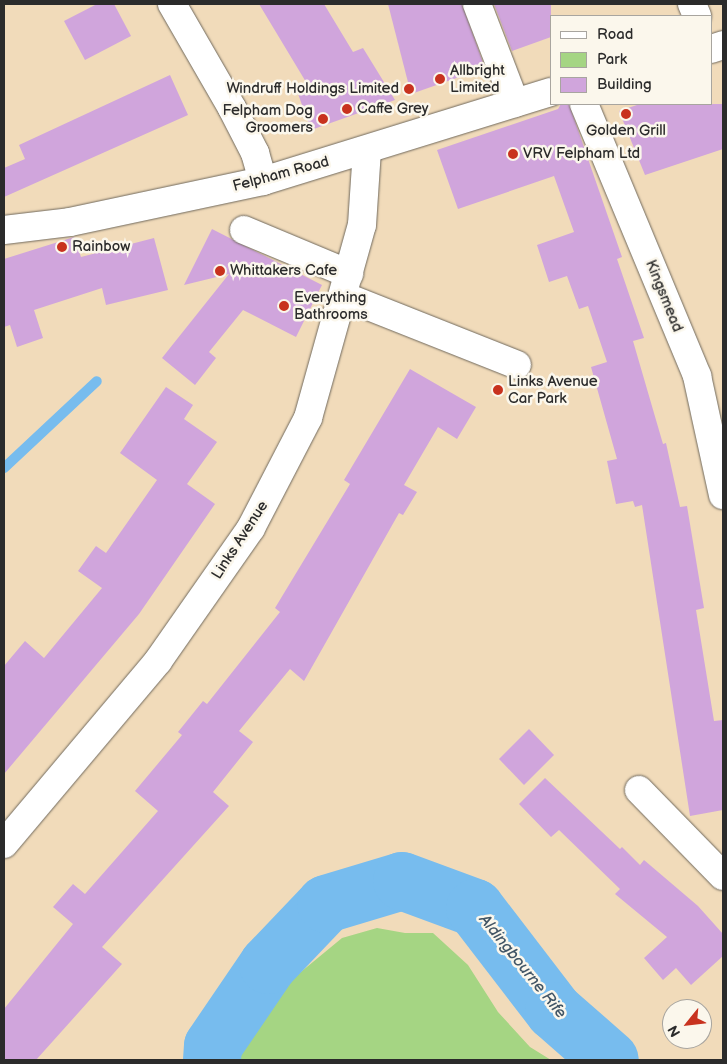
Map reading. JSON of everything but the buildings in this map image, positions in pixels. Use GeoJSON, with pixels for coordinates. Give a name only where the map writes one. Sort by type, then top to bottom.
{"type":"FeatureCollection","features":[{"type":"Feature","properties":{"kind":"street"},"geometry":{"type":"LineString","coordinates":[[172,4],[240,123],[255,153],[263,181]]}},
{"type":"Feature","properties":{"kind":"street"},"geometry":{"type":"LineString","coordinates":[[477,4],[515,103]]}},
{"type":"Feature","properties":{"kind":"street","name":"Felpham Road"},"geometry":{"type":"LineString","coordinates":[[4,230],[70,222],[263,181],[550,92]]}},
{"type":"Feature","properties":{"kind":"street","name":"Kingsmead"},"geometry":{"type":"LineString","coordinates":[[584,105],[697,376],[723,495]]}},
{"type":"Feature","properties":{"kind":"street","name":"Links Avenue"},"geometry":{"type":"LineString","coordinates":[[4,844],[158,660],[251,528],[308,418],[362,225],[367,150]]}},
{"type":"Feature","properties":{"kind":"street"},"geometry":{"type":"LineString","coordinates":[[244,230],[346,285],[517,365]]}},
{"type":"Feature","properties":{"kind":"street"},"geometry":{"type":"LineString","coordinates":[[640,790],[723,876]]}},
{"type":"Feature","properties":{"kind":"green space"},"geometry":{"type":"Polygon","coordinates":[[[377,928],[405,933],[433,933],[468,965],[498,1012],[530,1047],[551,1060],[235,1060],[236,1037],[279,990],[342,938],[377,928]]]}},
{"type":"Feature","properties":{"kind":"waterway"},"geometry":{"type":"LineString","coordinates":[[4,468],[97,381]]}},
{"type":"Feature","properties":{"kind":"waterway","name":"Aldingbourne Rife"},"geometry":{"type":"LineString","coordinates":[[212,1060],[213,1046],[268,965],[326,904],[402,881],[475,908],[554,1011],[610,1060]]}},
{"type":"Feature","properties":{"kind":"place","name":"Allbright Limited"},"geometry":{"type":"Point","coordinates":[440,79]}},
{"type":"Feature","properties":{"kind":"place","name":"Windruff Holdings Limited"},"geometry":{"type":"Point","coordinates":[409,89]}},
{"type":"Feature","properties":{"kind":"place","name":"Caffe Grey"},"geometry":{"type":"Point","coordinates":[347,109]}},
{"type":"Feature","properties":{"kind":"place","name":"Golden Grill"},"geometry":{"type":"Point","coordinates":[626,114]}},
{"type":"Feature","properties":{"kind":"place","name":"Felpham Dog Groomers"},"geometry":{"type":"Point","coordinates":[323,119]}},
{"type":"Feature","properties":{"kind":"place","name":"VRV Felpham Ltd"},"geometry":{"type":"Point","coordinates":[513,154]}},
{"type":"Feature","properties":{"kind":"place","name":"Rainbow"},"geometry":{"type":"Point","coordinates":[62,247]}},
{"type":"Feature","properties":{"kind":"place","name":"Whittakers Cafe"},"geometry":{"type":"Point","coordinates":[220,271]}},
{"type":"Feature","properties":{"kind":"place","name":"Everything Bathrooms"},"geometry":{"type":"Point","coordinates":[284,306]}},
{"type":"Feature","properties":{"kind":"place","name":"Links Avenue Car Park"},"geometry":{"type":"Point","coordinates":[498,390]}}]}
